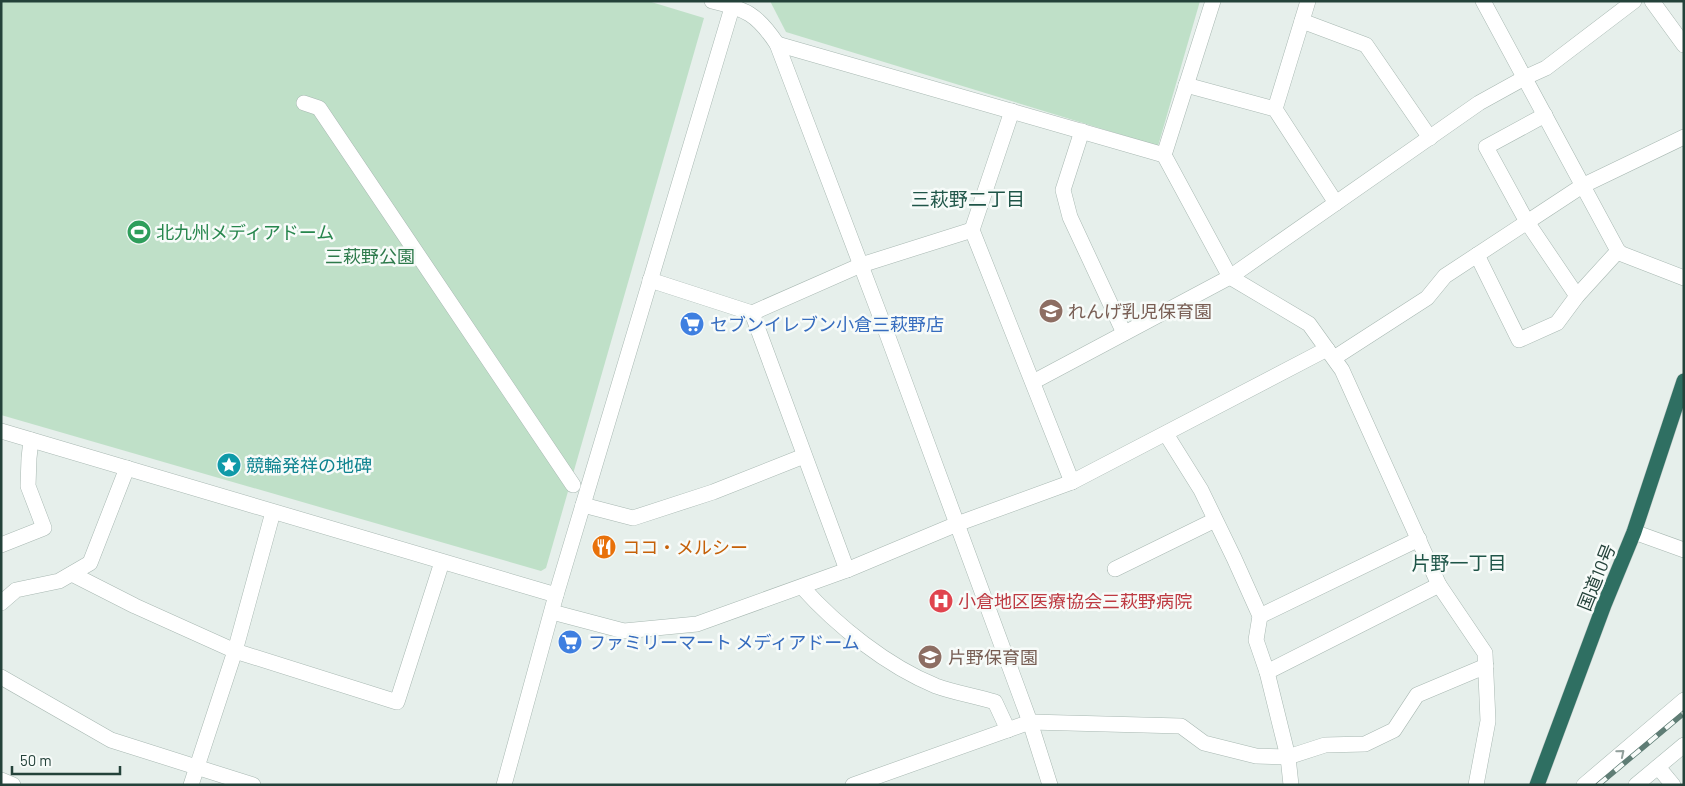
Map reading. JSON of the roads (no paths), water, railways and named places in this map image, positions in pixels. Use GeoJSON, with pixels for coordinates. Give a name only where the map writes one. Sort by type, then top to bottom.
{"type":"FeatureCollection","features":[{"type":"Feature","properties":{"kind":"highway","name":"国道10号"},"geometry":{"type":"LineString","coordinates":[[1537,785],[1604,605],[1634,532],[1684,382]]}},
{"type":"Feature","properties":{"kind":"street"},"geometry":{"type":"LineString","coordinates":[[712,1],[733,4],[746,11],[767,29],[776,44],[957,524],[1030,722],[1050,785]]}},
{"type":"Feature","properties":{"kind":"street"},"geometry":{"type":"LineString","coordinates":[[1164,155],[1213,1]]}},
{"type":"Feature","properties":{"kind":"street"},"geometry":{"type":"LineString","coordinates":[[1275,109],[1308,1]]}},
{"type":"Feature","properties":{"kind":"street"},"geometry":{"type":"LineString","coordinates":[[1483,1],[1526,77],[1618,251],[1684,278]]}},
{"type":"Feature","properties":{"kind":"street"},"geometry":{"type":"LineString","coordinates":[[1034,382],[1230,277],[1479,104],[1526,77],[1546,68],[1634,1]]}},
{"type":"Feature","properties":{"kind":"street"},"geometry":{"type":"LineString","coordinates":[[1652,1],[1684,45]]}},
{"type":"Feature","properties":{"kind":"street"},"geometry":{"type":"LineString","coordinates":[[504,785],[556,595],[733,4]]}},
{"type":"Feature","properties":{"kind":"street"},"geometry":{"type":"LineString","coordinates":[[1302,21],[1366,45],[1430,138]]}},
{"type":"Feature","properties":{"kind":"street"},"geometry":{"type":"LineString","coordinates":[[776,44],[1164,155],[1230,277],[1309,324],[1342,370],[1439,585],[1485,653],[1488,721],[1476,785]]}},
{"type":"Feature","properties":{"kind":"street"},"geometry":{"type":"LineString","coordinates":[[1186,85],[1275,109],[1336,203]]}},
{"type":"Feature","properties":{"kind":"street"},"geometry":{"type":"LineString","coordinates":[[304,103],[319,108],[573,486]]}},
{"type":"Feature","properties":{"kind":"street"},"geometry":{"type":"LineString","coordinates":[[1012,111],[972,230],[1034,382],[1072,482]]}},
{"type":"Feature","properties":{"kind":"street"},"geometry":{"type":"LineString","coordinates":[[1545,115],[1486,147],[1527,222],[1577,296]]}},
{"type":"Feature","properties":{"kind":"street"},"geometry":{"type":"LineString","coordinates":[[1082,131],[1063,190],[1070,217],[1124,333]]}},
{"type":"Feature","properties":{"kind":"street"},"geometry":{"type":"LineString","coordinates":[[552,612],[624,631],[697,624],[847,570],[957,524],[1072,482],[1331,354],[1427,298],[1445,276],[1582,186],[1684,137]]}},
{"type":"Feature","properties":{"kind":"street"},"geometry":{"type":"LineString","coordinates":[[650,280],[752,313],[860,265],[972,230]]}},
{"type":"Feature","properties":{"kind":"street"},"geometry":{"type":"LineString","coordinates":[[1477,255],[1519,340],[1558,323],[1577,296],[1618,251]]}},
{"type":"Feature","properties":{"kind":"street"},"geometry":{"type":"LineString","coordinates":[[752,313],[847,570]]}},
{"type":"Feature","properties":{"kind":"street"},"geometry":{"type":"LineString","coordinates":[[1,431],[556,595]]}},
{"type":"Feature","properties":{"kind":"street"},"geometry":{"type":"LineString","coordinates":[[1166,434],[1201,490],[1260,616],[1256,640],[1267,672],[1288,757],[1291,785]]}},
{"type":"Feature","properties":{"kind":"street"},"geometry":{"type":"LineString","coordinates":[[1,545],[44,528],[28,486],[28,458],[31,440]]}},
{"type":"Feature","properties":{"kind":"street"},"geometry":{"type":"LineString","coordinates":[[583,505],[633,518],[713,492],[804,456]]}},
{"type":"Feature","properties":{"kind":"street"},"geometry":{"type":"LineString","coordinates":[[1,603],[16,590],[60,582],[90,563],[127,468]]}},
{"type":"Feature","properties":{"kind":"street"},"geometry":{"type":"LineString","coordinates":[[191,785],[235,651],[273,512]]}},
{"type":"Feature","properties":{"kind":"street"},"geometry":{"type":"LineString","coordinates":[[1115,569],[1215,520]]}},
{"type":"Feature","properties":{"kind":"street"},"geometry":{"type":"LineString","coordinates":[[1634,532],[1684,550]]}},
{"type":"Feature","properties":{"kind":"street"},"geometry":{"type":"LineString","coordinates":[[1260,616],[1419,539]]}},
{"type":"Feature","properties":{"kind":"street"},"geometry":{"type":"LineString","coordinates":[[72,574],[135,606],[235,651],[397,702],[442,562]]}},
{"type":"Feature","properties":{"kind":"street"},"geometry":{"type":"LineString","coordinates":[[1267,672],[1439,585]]}},
{"type":"Feature","properties":{"kind":"street"},"geometry":{"type":"LineString","coordinates":[[802,587],[824,611],[884,658],[936,686],[995,702],[1008,730]]}},
{"type":"Feature","properties":{"kind":"street"},"geometry":{"type":"LineString","coordinates":[[853,785],[1030,722],[1181,726],[1204,743],[1256,756],[1288,757],[1325,745],[1365,744],[1394,730],[1417,695],[1486,666]]}},
{"type":"Feature","properties":{"kind":"street"},"geometry":{"type":"LineString","coordinates":[[1,678],[111,740],[253,785]]}},
{"type":"Feature","properties":{"kind":"street"},"geometry":{"type":"LineString","coordinates":[[1584,785],[1684,700]]}},
{"type":"Feature","properties":{"kind":"street"},"geometry":{"type":"LineString","coordinates":[[1636,785],[1684,745]]}},
{"type":"Feature","properties":{"kind":"street"},"geometry":{"type":"LineString","coordinates":[[1658,767],[1673,785]]}},
{"type":"Feature","properties":{"kind":"street"},"geometry":{"type":"LineString","coordinates":[[1,780],[13,785]]}},
{"type":"Feature","properties":{"kind":"railway"},"geometry":{"type":"LineString","coordinates":[[1598,785],[1684,713]]}},
{"type":"Feature","properties":{"kind":"place","name":"北九州メディアドーム"},"geometry":{"type":"Point","coordinates":[139,232]}},
{"type":"Feature","properties":{"kind":"place","name":"れんげ乳児保育園"},"geometry":{"type":"Point","coordinates":[1051,311]}},
{"type":"Feature","properties":{"kind":"place","name":"セブンイレブン小倉三萩野店"},"geometry":{"type":"Point","coordinates":[692,324]}},
{"type":"Feature","properties":{"kind":"place","name":"競輪発祥の地碑"},"geometry":{"type":"Point","coordinates":[229,465]}},
{"type":"Feature","properties":{"kind":"place","name":"ココ・メルシー"},"geometry":{"type":"Point","coordinates":[604,547]}},
{"type":"Feature","properties":{"kind":"place","name":"小倉地区医療協会三萩野病院"},"geometry":{"type":"Point","coordinates":[941,601]}},
{"type":"Feature","properties":{"kind":"place","name":"ファミリーマート メディアドーム"},"geometry":{"type":"Point","coordinates":[570,642]}},
{"type":"Feature","properties":{"kind":"place","name":"片野保育園"},"geometry":{"type":"Point","coordinates":[930,657]}},
{"type":"Feature","properties":{"kind":"district","name":"三萩野二丁目"},"geometry":{"type":"Point","coordinates":[968,198]}},
{"type":"Feature","properties":{"kind":"district","name":"片野一丁目"},"geometry":{"type":"Point","coordinates":[1459,562]}},
{"type":"Feature","properties":{"kind":"park label","name":"三萩野公園"},"geometry":{"type":"Point","coordinates":[370,256]}}]}
